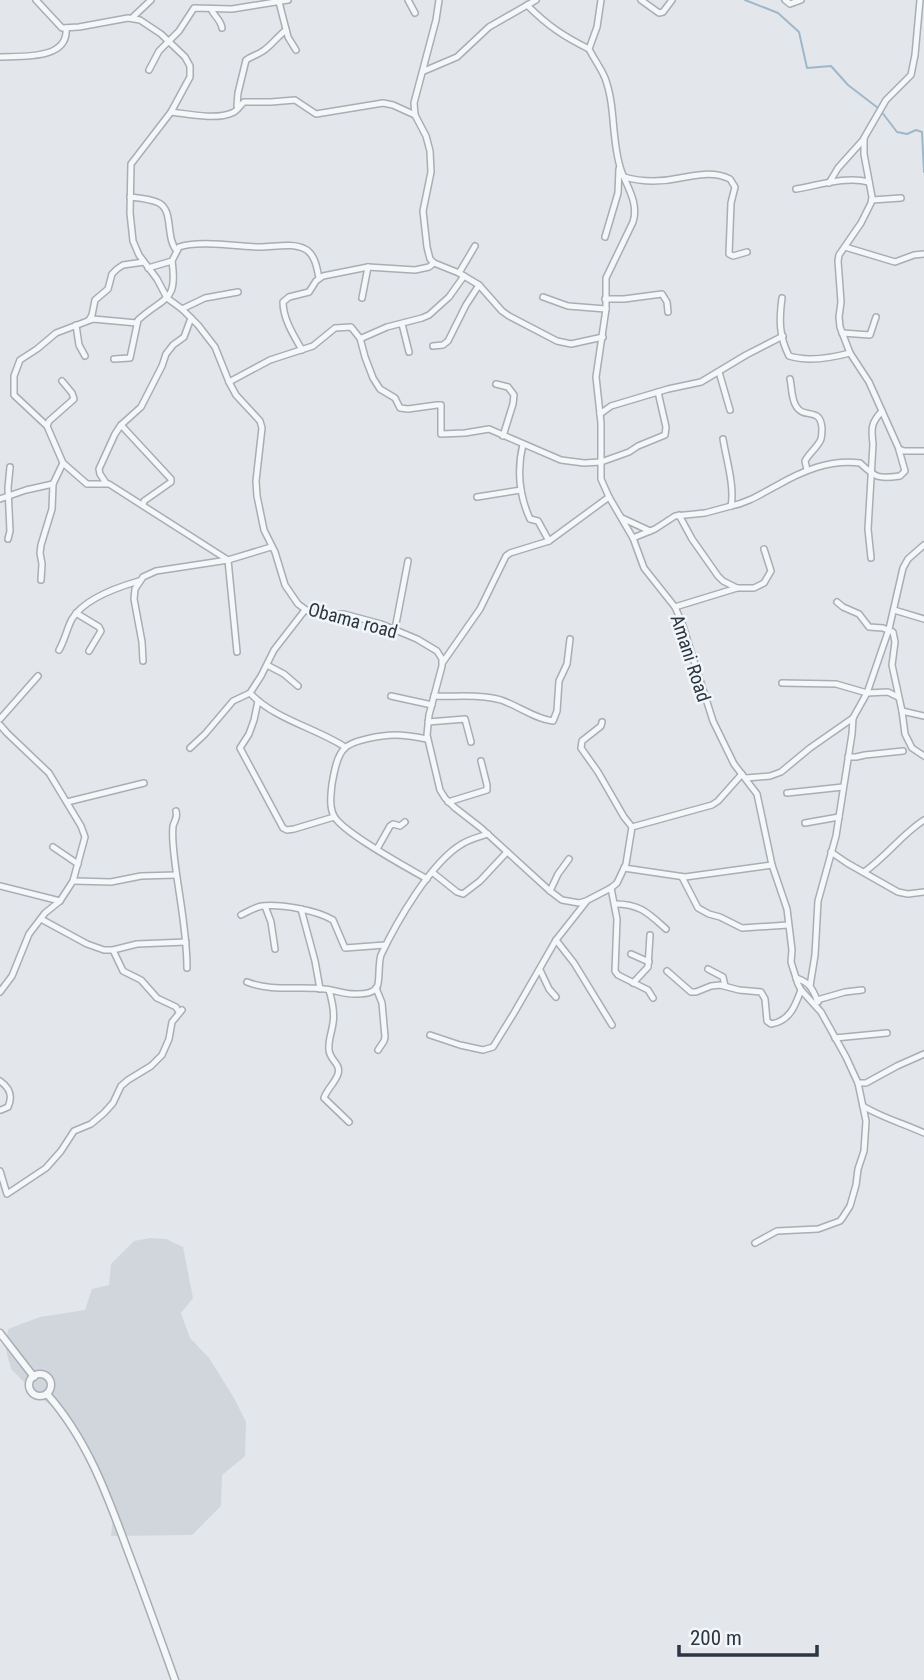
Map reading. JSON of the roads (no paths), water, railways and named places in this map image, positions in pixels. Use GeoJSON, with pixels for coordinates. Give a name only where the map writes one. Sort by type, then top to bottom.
{"type":"FeatureCollection","features":[{"type":"Feature","properties":{"kind":"street"},"geometry":{"type":"LineString","coordinates":[[36,0],[60,26],[66,27],[132,18],[151,0]]}},
{"type":"Feature","properties":{"kind":"street"},"geometry":{"type":"LineString","coordinates":[[149,70],[159,51],[184,25],[194,8],[232,9],[288,0]]}},
{"type":"Feature","properties":{"kind":"street"},"geometry":{"type":"LineString","coordinates":[[408,0],[415,13]]}},
{"type":"Feature","properties":{"kind":"street"},"geometry":{"type":"LineString","coordinates":[[439,0],[424,71],[414,98],[415,115],[428,140],[430,151],[431,172],[423,211],[428,254],[434,263],[479,285],[509,316],[557,341],[572,344],[603,337]]}},
{"type":"Feature","properties":{"kind":"street"},"geometry":{"type":"LineString","coordinates":[[522,0],[551,28],[589,49],[598,22],[601,0]]}},
{"type":"Feature","properties":{"kind":"street"},"geometry":{"type":"LineString","coordinates":[[424,71],[457,57],[489,27],[536,0]]}},
{"type":"Feature","properties":{"kind":"street"},"geometry":{"type":"LineString","coordinates":[[641,0],[659,13],[663,12],[672,0]]}},
{"type":"Feature","properties":{"kind":"street"},"geometry":{"type":"LineString","coordinates":[[785,0],[790,4],[801,0]]}},
{"type":"Feature","properties":{"kind":"street"},"geometry":{"type":"LineString","coordinates":[[829,183],[838,168],[864,139],[886,100],[911,75],[920,0]]}},
{"type":"Feature","properties":{"kind":"street"},"geometry":{"type":"LineString","coordinates":[[279,2],[288,37],[296,50]]}},
{"type":"Feature","properties":{"kind":"street"},"geometry":{"type":"LineString","coordinates":[[211,9],[220,20],[222,28]]}},
{"type":"Feature","properties":{"kind":"street","name":"Obama road"},"geometry":{"type":"LineString","coordinates":[[132,18],[152,27],[169,41],[188,61],[191,72],[171,112],[131,164],[133,241],[167,298],[198,325],[215,347],[236,395],[260,421],[262,428],[257,496],[264,530],[275,552],[285,585],[305,610],[327,615],[344,614],[395,629],[433,648],[443,662]]}},
{"type":"Feature","properties":{"kind":"street"},"geometry":{"type":"LineString","coordinates":[[0,57],[45,53],[56,49],[66,38],[66,27]]}},
{"type":"Feature","properties":{"kind":"street"},"geometry":{"type":"LineString","coordinates":[[237,109],[246,60],[265,50],[286,30]]}},
{"type":"Feature","properties":{"kind":"street","name":"Amani Road"},"geometry":{"type":"LineString","coordinates":[[589,49],[607,85],[619,163],[633,200],[635,214],[608,271],[605,284],[606,309],[596,377],[600,414],[601,479],[633,538],[644,568],[675,607],[713,721],[734,764],[757,794],[772,865],[786,909],[792,950],[791,962],[796,978],[801,990],[821,1012],[835,1038],[858,1083],[863,1106],[866,1129],[863,1151],[850,1206],[840,1221],[818,1229],[777,1231],[755,1243]]}},
{"type":"Feature","properties":{"kind":"street"},"geometry":{"type":"LineString","coordinates":[[171,112],[207,116],[231,114],[244,102],[295,100],[316,114],[378,103],[389,104],[415,115]]}},
{"type":"Feature","properties":{"kind":"street"},"geometry":{"type":"LineString","coordinates":[[633,538],[672,517],[705,513],[748,501],[807,470],[837,463],[858,462],[874,476],[903,475],[905,470],[899,449],[869,382],[850,352],[838,323],[841,302],[839,255],[861,223],[872,200],[864,139]]}},
{"type":"Feature","properties":{"kind":"street"},"geometry":{"type":"LineString","coordinates":[[605,237],[618,193],[619,163]]}},
{"type":"Feature","properties":{"kind":"street"},"geometry":{"type":"LineString","coordinates":[[624,177],[646,181],[715,174],[730,179],[735,187],[731,203],[729,254],[733,256],[747,252]]}},
{"type":"Feature","properties":{"kind":"street"},"geometry":{"type":"LineString","coordinates":[[796,189],[843,180],[858,179],[869,182]]}},
{"type":"Feature","properties":{"kind":"street"},"geometry":{"type":"LineString","coordinates":[[130,197],[156,202],[164,207],[168,215],[172,244],[177,251]]}},
{"type":"Feature","properties":{"kind":"street"},"geometry":{"type":"LineString","coordinates":[[872,200],[901,198]]}},
{"type":"Feature","properties":{"kind":"street"},"geometry":{"type":"LineString","coordinates":[[114,359],[130,358],[137,323],[167,298],[174,286],[172,261],[180,246],[298,247],[308,250],[312,255],[319,278]]}},
{"type":"Feature","properties":{"kind":"street"},"geometry":{"type":"LineString","coordinates":[[360,338],[434,312],[449,297],[475,246]]}},
{"type":"Feature","properties":{"kind":"street"},"geometry":{"type":"LineString","coordinates":[[845,247],[895,262],[914,254],[924,254]]}},
{"type":"Feature","properties":{"kind":"street"},"geometry":{"type":"LineString","coordinates":[[89,320],[95,300],[108,289],[115,270],[123,265],[172,261]]}},
{"type":"Feature","properties":{"kind":"street"},"geometry":{"type":"LineString","coordinates":[[302,350],[285,315],[283,302],[289,297],[309,292],[319,278],[368,267],[415,270],[434,263]]}},
{"type":"Feature","properties":{"kind":"street"},"geometry":{"type":"LineString","coordinates":[[362,298],[368,267]]}},
{"type":"Feature","properties":{"kind":"street"},"geometry":{"type":"LineString","coordinates":[[433,346],[443,345],[448,341],[479,285]]}},
{"type":"Feature","properties":{"kind":"street"},"geometry":{"type":"LineString","coordinates":[[182,309],[205,298],[238,292]]}},
{"type":"Feature","properties":{"kind":"street"},"geometry":{"type":"LineString","coordinates":[[606,299],[662,294],[667,302],[668,312]]}},
{"type":"Feature","properties":{"kind":"street"},"geometry":{"type":"LineString","coordinates":[[543,297],[568,306],[606,309]]}},
{"type":"Feature","properties":{"kind":"street"},"geometry":{"type":"LineString","coordinates":[[782,298],[779,319],[789,356],[824,358],[850,352]]}},
{"type":"Feature","properties":{"kind":"street"},"geometry":{"type":"LineString","coordinates":[[842,333],[870,335],[876,317]]}},
{"type":"Feature","properties":{"kind":"street"},"geometry":{"type":"LineString","coordinates":[[191,318],[184,337],[166,354],[141,407],[115,434],[99,473],[106,483],[228,560]]}},
{"type":"Feature","properties":{"kind":"street"},"geometry":{"type":"LineString","coordinates":[[106,483],[87,484],[63,463],[47,426],[14,395],[14,376],[23,358],[56,333],[89,320],[137,323]]}},
{"type":"Feature","properties":{"kind":"street"},"geometry":{"type":"LineString","coordinates":[[402,324],[409,352]]}},
{"type":"Feature","properties":{"kind":"street"},"geometry":{"type":"LineString","coordinates":[[76,326],[79,345],[85,356]]}},
{"type":"Feature","properties":{"kind":"street"},"geometry":{"type":"LineString","coordinates":[[229,382],[270,360],[313,346],[337,328],[353,328],[360,338],[373,378],[380,389],[395,398],[400,408],[441,405],[441,434],[487,429],[569,462],[601,462],[665,435],[666,427],[658,392]]}},
{"type":"Feature","properties":{"kind":"street"},"geometry":{"type":"LineString","coordinates":[[600,414],[611,406],[697,383],[783,337]]}},
{"type":"Feature","properties":{"kind":"street"},"geometry":{"type":"LineString","coordinates":[[719,372],[730,410]]}},
{"type":"Feature","properties":{"kind":"street"},"geometry":{"type":"LineString","coordinates":[[790,379],[797,408],[821,419],[821,439],[804,463],[807,470]]}},
{"type":"Feature","properties":{"kind":"street"},"geometry":{"type":"LineString","coordinates":[[47,426],[49,421],[75,399],[62,381]]}},
{"type":"Feature","properties":{"kind":"street"},"geometry":{"type":"LineString","coordinates":[[496,384],[508,387],[514,394],[503,436]]}},
{"type":"Feature","properties":{"kind":"street"},"geometry":{"type":"LineString","coordinates":[[871,558],[868,529],[874,476],[872,425],[882,411]]}},
{"type":"Feature","properties":{"kind":"street"},"geometry":{"type":"LineString","coordinates":[[121,425],[172,479],[144,501],[143,505]]}},
{"type":"Feature","properties":{"kind":"street"},"geometry":{"type":"LineString","coordinates":[[723,439],[731,506]]}},
{"type":"Feature","properties":{"kind":"street"},"geometry":{"type":"LineString","coordinates":[[523,444],[519,465],[521,491],[530,519],[538,522],[549,541]]}},
{"type":"Feature","properties":{"kind":"street"},"geometry":{"type":"LineString","coordinates":[[899,449],[924,451]]}},
{"type":"Feature","properties":{"kind":"street"},"geometry":{"type":"LineString","coordinates":[[41,580],[40,553],[43,533],[52,509],[52,484],[63,463]]}},
{"type":"Feature","properties":{"kind":"street"},"geometry":{"type":"LineString","coordinates":[[8,539],[10,467]]}},
{"type":"Feature","properties":{"kind":"street"},"geometry":{"type":"LineString","coordinates":[[0,499],[52,484]]}},
{"type":"Feature","properties":{"kind":"street"},"geometry":{"type":"LineString","coordinates":[[477,497],[521,491]]}},
{"type":"Feature","properties":{"kind":"street"},"geometry":{"type":"LineString","coordinates":[[602,722],[601,726],[582,741],[581,748],[632,827],[625,868],[611,888],[586,901],[569,902],[550,891],[488,834],[448,802],[439,786],[427,739],[428,722],[443,662],[480,610],[506,556],[549,541],[609,497]]}},
{"type":"Feature","properties":{"kind":"street"},"geometry":{"type":"LineString","coordinates":[[679,515],[719,578],[737,588]]}},
{"type":"Feature","properties":{"kind":"street"},"geometry":{"type":"LineString","coordinates":[[621,519],[650,531]]}},
{"type":"Feature","properties":{"kind":"street"},"geometry":{"type":"LineString","coordinates":[[810,986],[815,956],[818,901],[839,817],[853,718],[867,692],[889,629],[903,568],[908,559],[924,545]]}},
{"type":"Feature","properties":{"kind":"street"},"geometry":{"type":"LineString","coordinates":[[59,650],[76,613],[94,599],[140,580],[149,573],[228,560],[271,547]]}},
{"type":"Feature","properties":{"kind":"street"},"geometry":{"type":"LineString","coordinates":[[675,607],[737,588],[754,588],[767,579],[771,571],[764,549]]}},
{"type":"Feature","properties":{"kind":"street"},"geometry":{"type":"LineString","coordinates":[[228,560],[237,652]]}},
{"type":"Feature","properties":{"kind":"street"},"geometry":{"type":"LineString","coordinates":[[395,629],[408,561]]}},
{"type":"Feature","properties":{"kind":"street"},"geometry":{"type":"LineString","coordinates":[[140,580],[134,599],[143,661]]}},
{"type":"Feature","properties":{"kind":"street"},"geometry":{"type":"LineString","coordinates":[[837,602],[859,614],[869,627],[892,630],[892,665],[907,739],[912,748],[924,756]]}},
{"type":"Feature","properties":{"kind":"street"},"geometry":{"type":"LineString","coordinates":[[190,748],[233,701],[250,693],[274,650],[305,610]]}},
{"type":"Feature","properties":{"kind":"street"},"geometry":{"type":"LineString","coordinates":[[894,610],[924,619]]}},
{"type":"Feature","properties":{"kind":"street"},"geometry":{"type":"LineString","coordinates":[[76,613],[97,624],[101,631],[89,651]]}},
{"type":"Feature","properties":{"kind":"street"},"geometry":{"type":"LineString","coordinates":[[434,696],[491,698],[553,721],[556,718],[559,681],[567,664],[570,639]]}},
{"type":"Feature","properties":{"kind":"street"},"geometry":{"type":"LineString","coordinates":[[267,665],[298,686]]}},
{"type":"Feature","properties":{"kind":"street"},"geometry":{"type":"LineString","coordinates":[[0,719],[38,676]]}},
{"type":"Feature","properties":{"kind":"street"},"geometry":{"type":"LineString","coordinates":[[782,683],[835,684],[867,692],[891,692],[899,699]]}},
{"type":"Feature","properties":{"kind":"street"},"geometry":{"type":"LineString","coordinates":[[250,693],[258,701],[293,721],[345,747]]}},
{"type":"Feature","properties":{"kind":"street"},"geometry":{"type":"LineString","coordinates":[[391,696],[432,705]]}},
{"type":"Feature","properties":{"kind":"street"},"geometry":{"type":"LineString","coordinates":[[258,701],[249,734],[240,748],[283,828],[294,829],[334,817]]}},
{"type":"Feature","properties":{"kind":"street"},"geometry":{"type":"LineString","coordinates":[[902,710],[924,716]]}},
{"type":"Feature","properties":{"kind":"street"},"geometry":{"type":"LineString","coordinates":[[632,827],[712,805],[744,776],[770,776],[782,772],[810,748],[853,718]]}},
{"type":"Feature","properties":{"kind":"street"},"geometry":{"type":"LineString","coordinates":[[428,722],[465,719],[471,743]]}},
{"type":"Feature","properties":{"kind":"street"},"geometry":{"type":"LineString","coordinates":[[0,725],[46,770],[85,837],[73,881],[60,901],[41,919],[26,940],[12,975],[0,992]]}},
{"type":"Feature","properties":{"kind":"street"},"geometry":{"type":"LineString","coordinates":[[427,739],[391,735],[345,747],[333,778],[330,804],[334,817],[349,831],[427,879]]}},
{"type":"Feature","properties":{"kind":"street"},"geometry":{"type":"LineString","coordinates":[[848,757],[903,751]]}},
{"type":"Feature","properties":{"kind":"street"},"geometry":{"type":"LineString","coordinates":[[448,802],[486,790],[487,783],[481,761]]}},
{"type":"Feature","properties":{"kind":"street"},"geometry":{"type":"LineString","coordinates":[[67,802],[144,783]]}},
{"type":"Feature","properties":{"kind":"street"},"geometry":{"type":"LineString","coordinates":[[787,793],[843,787]]}},
{"type":"Feature","properties":{"kind":"street"},"geometry":{"type":"LineString","coordinates":[[176,811],[178,816],[173,833],[187,968]]}},
{"type":"Feature","properties":{"kind":"street"},"geometry":{"type":"LineString","coordinates":[[805,823],[839,817]]}},
{"type":"Feature","properties":{"kind":"street"},"geometry":{"type":"LineString","coordinates":[[864,872],[924,821]]}},
{"type":"Feature","properties":{"kind":"street"},"geometry":{"type":"LineString","coordinates":[[377,849],[390,826],[400,826],[405,822]]}},
{"type":"Feature","properties":{"kind":"street"},"geometry":{"type":"LineString","coordinates":[[247,982],[260,986],[320,989],[354,995],[376,988],[379,983],[378,962],[385,945],[408,905],[432,872],[460,845],[488,834]]}},
{"type":"Feature","properties":{"kind":"street"},"geometry":{"type":"LineString","coordinates":[[53,847],[78,864]]}},
{"type":"Feature","properties":{"kind":"street"},"geometry":{"type":"LineString","coordinates":[[432,872],[457,892],[464,894],[481,881],[507,852]]}},
{"type":"Feature","properties":{"kind":"street"},"geometry":{"type":"LineString","coordinates":[[831,852],[898,892],[924,892]]}},
{"type":"Feature","properties":{"kind":"street"},"geometry":{"type":"LineString","coordinates":[[550,891],[569,859]]}},
{"type":"Feature","properties":{"kind":"street"},"geometry":{"type":"LineString","coordinates":[[625,868],[682,877],[772,865]]}},
{"type":"Feature","properties":{"kind":"street"},"geometry":{"type":"LineString","coordinates":[[73,881],[111,882],[141,876],[176,875]]}},
{"type":"Feature","properties":{"kind":"street"},"geometry":{"type":"LineString","coordinates":[[682,877],[698,908],[709,915],[743,928],[788,925]]}},
{"type":"Feature","properties":{"kind":"street"},"geometry":{"type":"LineString","coordinates":[[0,886],[60,901]]}},
{"type":"Feature","properties":{"kind":"street"},"geometry":{"type":"LineString","coordinates":[[611,888],[617,919],[615,971],[648,990],[653,998]]}},
{"type":"Feature","properties":{"kind":"street"},"geometry":{"type":"LineString","coordinates":[[430,1035],[460,1045],[489,1049],[496,1042],[556,940],[586,901]]}},
{"type":"Feature","properties":{"kind":"street"},"geometry":{"type":"LineString","coordinates":[[615,904],[640,908],[666,929]]}},
{"type":"Feature","properties":{"kind":"street"},"geometry":{"type":"LineString","coordinates":[[241,915],[265,906],[301,909],[333,920],[346,948],[385,945]]}},
{"type":"Feature","properties":{"kind":"street"},"geometry":{"type":"LineString","coordinates":[[265,906],[271,922],[275,949]]}},
{"type":"Feature","properties":{"kind":"street"},"geometry":{"type":"LineString","coordinates":[[301,909],[320,989]]}},
{"type":"Feature","properties":{"kind":"street"},"geometry":{"type":"LineString","coordinates":[[41,919],[106,951],[137,944],[186,942]]}},
{"type":"Feature","properties":{"kind":"street"},"geometry":{"type":"LineString","coordinates":[[633,983],[647,969],[650,935]]}},
{"type":"Feature","properties":{"kind":"street"},"geometry":{"type":"LineString","coordinates":[[556,940],[574,963],[612,1025]]}},
{"type":"Feature","properties":{"kind":"street"},"geometry":{"type":"LineString","coordinates":[[0,1201],[46,1168],[74,1131],[91,1124],[104,1113],[113,1103],[121,1086],[151,1066],[167,1046],[173,1022],[181,1011],[158,998],[141,979],[123,971],[113,950]]}},
{"type":"Feature","properties":{"kind":"street"},"geometry":{"type":"LineString","coordinates":[[631,954],[649,962]]}},
{"type":"Feature","properties":{"kind":"street"},"geometry":{"type":"LineString","coordinates":[[708,969],[723,977],[725,986]]}},
{"type":"Feature","properties":{"kind":"street"},"geometry":{"type":"LineString","coordinates":[[540,970],[556,997]]}},
{"type":"Feature","properties":{"kind":"street"},"geometry":{"type":"LineString","coordinates":[[667,971],[691,992],[711,986],[761,992],[765,999],[767,1021],[773,1024],[789,1015],[801,990]]}},
{"type":"Feature","properties":{"kind":"street"},"geometry":{"type":"LineString","coordinates":[[796,978],[810,986],[821,1012]]}},
{"type":"Feature","properties":{"kind":"street"},"geometry":{"type":"LineString","coordinates":[[376,988],[382,1003],[385,1037],[378,1050]]}},
{"type":"Feature","properties":{"kind":"street"},"geometry":{"type":"LineString","coordinates":[[329,990],[334,1020],[329,1052],[339,1070],[324,1098],[349,1122]]}},
{"type":"Feature","properties":{"kind":"street"},"geometry":{"type":"LineString","coordinates":[[817,1000],[862,990]]}},
{"type":"Feature","properties":{"kind":"street"},"geometry":{"type":"LineString","coordinates":[[835,1038],[887,1033]]}},
{"type":"Feature","properties":{"kind":"street"},"geometry":{"type":"LineString","coordinates":[[858,1083],[866,1083],[924,1054]]}},
{"type":"Feature","properties":{"kind":"street"},"geometry":{"type":"LineString","coordinates":[[0,1081],[6,1085],[11,1100],[8,1107],[0,1110]]}},
{"type":"Feature","properties":{"kind":"street"},"geometry":{"type":"LineString","coordinates":[[863,1106],[924,1133]]}},
{"type":"Feature","properties":{"kind":"street"},"geometry":{"type":"LineString","coordinates":[[0,1171],[7,1194]]}},
{"type":"Feature","properties":{"kind":"street"},"geometry":{"type":"LineString","coordinates":[[0,1333],[34,1377]]}},
{"type":"Feature","properties":{"kind":"street"},"geometry":{"type":"LineString","coordinates":[[42,1374],[48,1378],[51,1384],[47,1394],[37,1395],[31,1391],[29,1385],[34,1377],[42,1374]]}},
{"type":"Feature","properties":{"kind":"street"},"geometry":{"type":"LineString","coordinates":[[47,1394],[59,1407],[87,1451],[107,1493],[175,1680]]}},
{"type":"Feature","properties":{"kind":"waterway"},"geometry":{"type":"LineString","coordinates":[[745,0],[778,13],[799,32],[807,68],[831,66],[848,85],[878,108]]}},
{"type":"Feature","properties":{"kind":"waterway"},"geometry":{"type":"LineString","coordinates":[[881,111],[897,132],[922,132],[924,172]]}}]}
